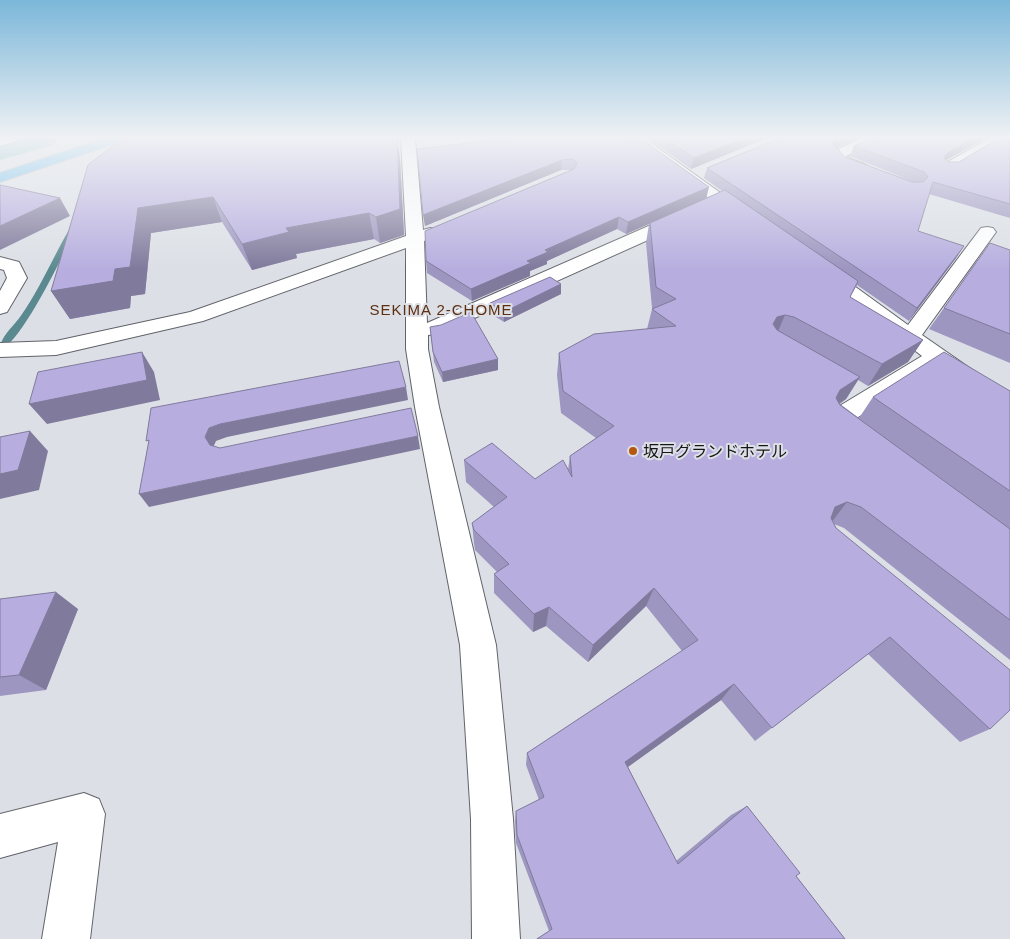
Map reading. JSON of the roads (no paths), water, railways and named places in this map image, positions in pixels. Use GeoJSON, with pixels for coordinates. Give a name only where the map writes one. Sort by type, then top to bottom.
{"type":"FeatureCollection","features":[{"type":"Feature","properties":{"kind":"street"},"geometry":{"type":"LineString","coordinates":[[418,182],[428,233],[418,329],[417,409],[478,645],[492,819],[496,939]]}},
{"type":"Feature","properties":{"kind":"street"},"geometry":{"type":"LineString","coordinates":[[706,182],[722,200],[759,226]]}},
{"type":"Feature","properties":{"kind":"street"},"geometry":{"type":"LineString","coordinates":[[418,329],[433,329],[722,200]]}},
{"type":"Feature","properties":{"kind":"street"},"geometry":{"type":"LineString","coordinates":[[911,336],[987,232]]}},
{"type":"Feature","properties":{"kind":"street"},"geometry":{"type":"LineString","coordinates":[[9,349],[56,348],[196,317],[428,233]]}},
{"type":"Feature","properties":{"kind":"street"},"geometry":{"type":"LineString","coordinates":[[807,261],[911,336],[936,357],[1010,408]]}},
{"type":"Feature","properties":{"kind":"street"},"geometry":{"type":"LineString","coordinates":[[0,263],[12,266],[17,278],[0,308]]}},
{"type":"Feature","properties":{"kind":"street"},"geometry":{"type":"LineString","coordinates":[[877,448],[838,419],[859,394],[936,357]]}},
{"type":"Feature","properties":{"kind":"street"},"geometry":{"type":"LineString","coordinates":[[0,836],[84,814],[66,939]]}},
{"type":"Feature","properties":{"kind":"waterway"},"geometry":{"type":"LineString","coordinates":[[0,347],[23,319],[41,291],[72,229]]}},
{"type":"Feature","properties":{"kind":"place","name":"坂戸グランドホテル"},"geometry":{"type":"Point","coordinates":[633,451]}},
{"type":"Feature","properties":{"kind":"district","name":"SEKIMA 2-CHOME"},"geometry":{"type":"Point","coordinates":[441,310]}}]}
